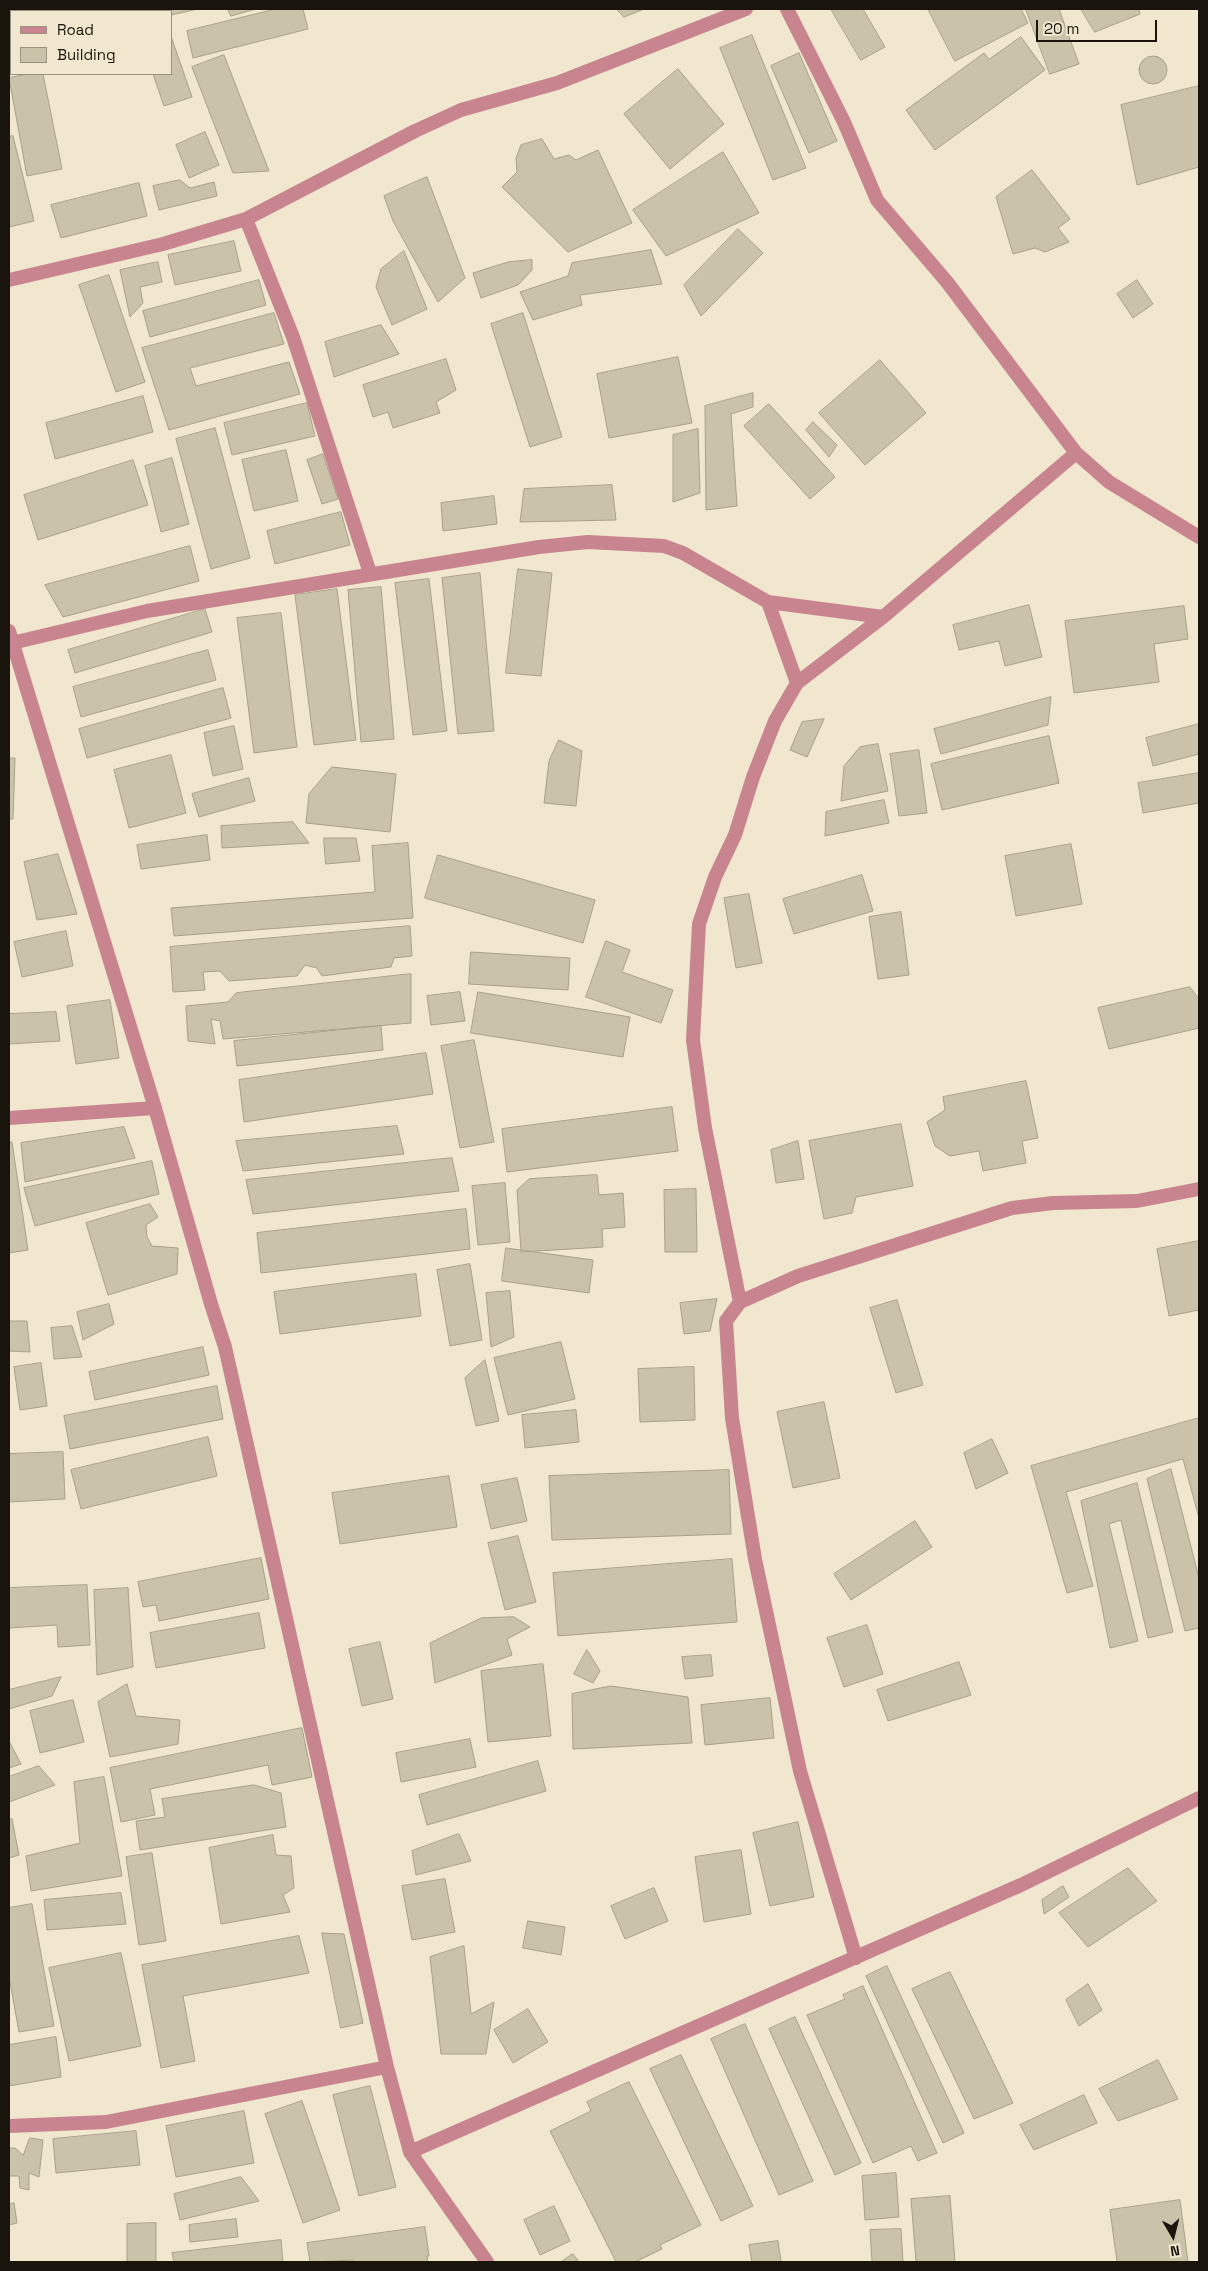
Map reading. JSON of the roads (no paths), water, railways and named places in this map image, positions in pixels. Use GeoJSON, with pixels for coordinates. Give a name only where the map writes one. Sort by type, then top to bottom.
{"type":"FeatureCollection","features":[{"type":"Feature","properties":{"kind":"street"},"geometry":{"type":"LineString","coordinates":[[9,280],[163,244],[246,219],[406,135],[461,110],[557,83],[746,9]]}},
{"type":"Feature","properties":{"kind":"street"},"geometry":{"type":"LineString","coordinates":[[787,9],[844,122],[877,200],[947,282],[1076,453],[1109,482],[1199,537]]}},
{"type":"Feature","properties":{"kind":"street"},"geometry":{"type":"LineString","coordinates":[[246,219],[293,336],[370,573]]}},
{"type":"Feature","properties":{"kind":"street"},"geometry":{"type":"LineString","coordinates":[[740,1302],[705,1128],[693,1040],[699,924],[715,877],[735,835],[753,777],[774,721],[797,683],[883,617],[1076,453]]}},
{"type":"Feature","properties":{"kind":"street"},"geometry":{"type":"LineString","coordinates":[[487,2262],[410,2152],[387,2067],[226,1347],[211,1304],[155,1108],[11,637],[147,611],[370,573],[539,547],[588,542],[664,546],[683,553],[768,602],[883,617]]}},
{"type":"Feature","properties":{"kind":"street"},"geometry":{"type":"LineString","coordinates":[[768,602],[797,683]]}},
{"type":"Feature","properties":{"kind":"street"},"geometry":{"type":"LineString","coordinates":[[9,1118],[155,1108]]}},
{"type":"Feature","properties":{"kind":"street"},"geometry":{"type":"LineString","coordinates":[[856,1958],[800,1771],[755,1559],[732,1418],[726,1321],[740,1302],[798,1276],[1012,1208],[1054,1203],[1137,1201],[1199,1189]]}},
{"type":"Feature","properties":{"kind":"street"},"geometry":{"type":"LineString","coordinates":[[410,2152],[1021,1885],[1199,1798]]}},
{"type":"Feature","properties":{"kind":"street"},"geometry":{"type":"LineString","coordinates":[[9,2126],[106,2122],[387,2067]]}}]}
